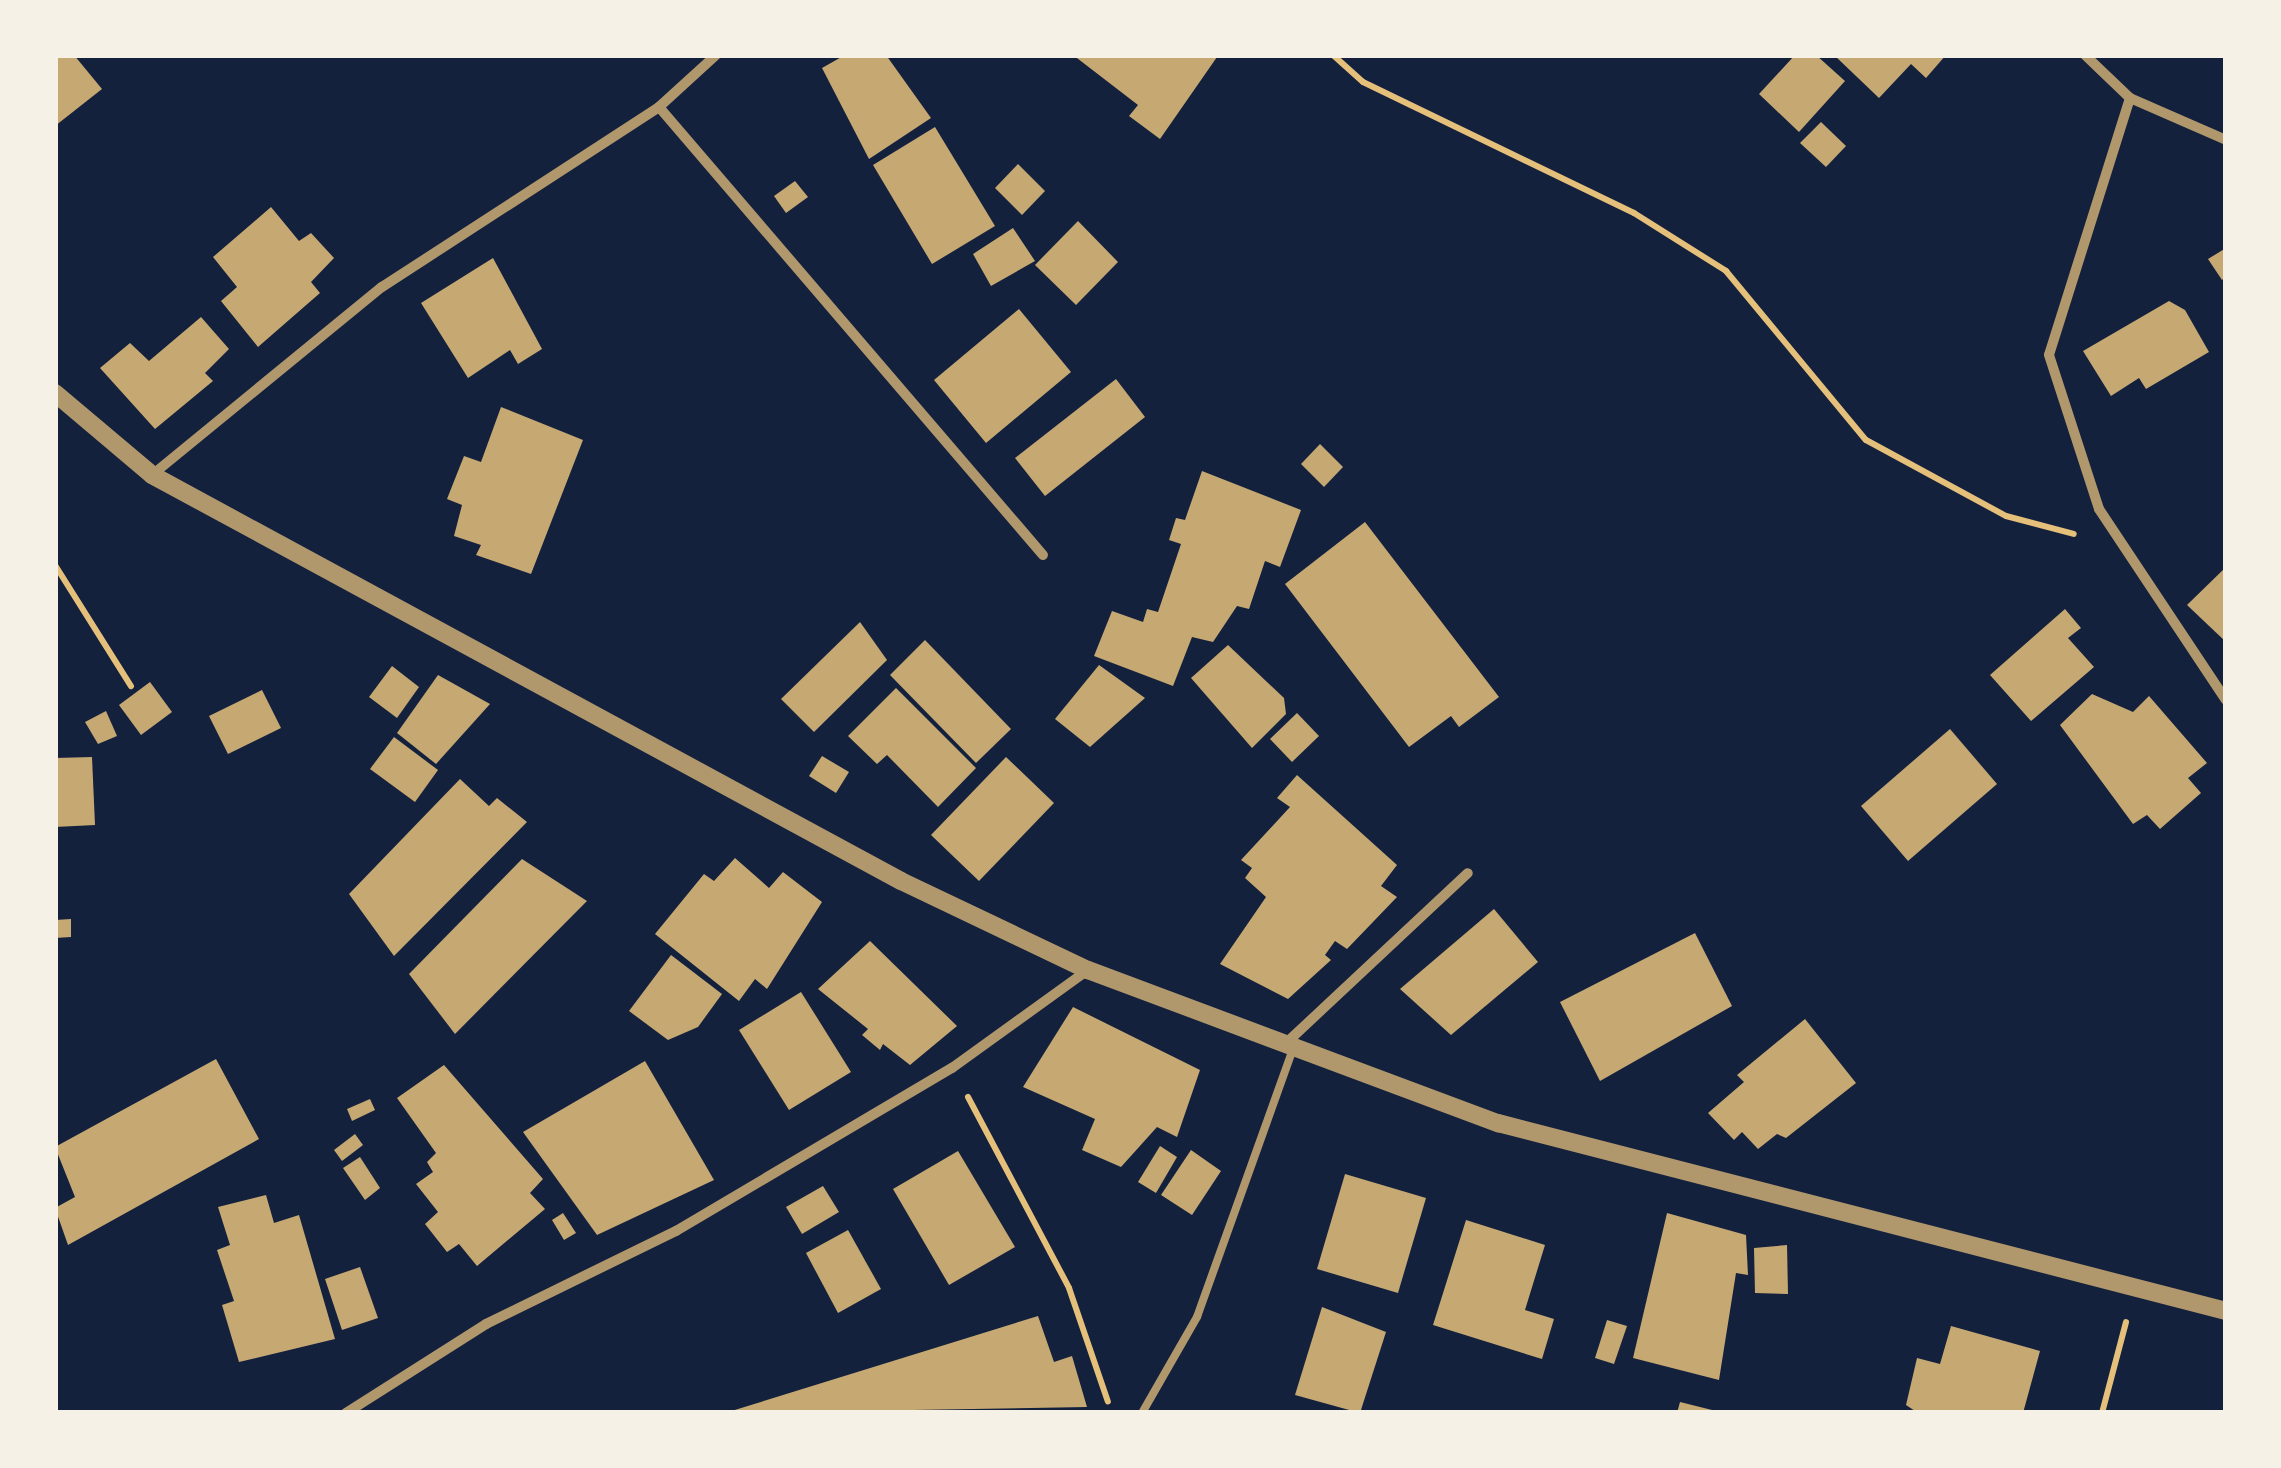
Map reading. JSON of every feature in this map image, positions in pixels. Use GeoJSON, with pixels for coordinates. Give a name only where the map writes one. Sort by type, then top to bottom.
{"type":"FeatureCollection","features":[{"type":"Feature","properties":{"kind":"street"},"geometry":{"type":"LineString","coordinates":[[152,475],[382,286],[659,107],[716,55]]}},
{"type":"Feature","properties":{"kind":"street"},"geometry":{"type":"LineString","coordinates":[[2085,55],[2130,98],[2226,140]]}},
{"type":"Feature","properties":{"kind":"street"},"geometry":{"type":"LineString","coordinates":[[2130,98],[2049,355],[2076,450],[2117,541],[2226,700]]}},
{"type":"Feature","properties":{"kind":"street"},"geometry":{"type":"LineString","coordinates":[[659,107],[1043,555]]}},
{"type":"Feature","properties":{"kind":"street"},"geometry":{"type":"LineString","coordinates":[[55,393],[152,475],[901,881],[1088,970],[1287,1050],[1646,1166],[2226,1311]]}},
{"type":"Feature","properties":{"kind":"street"},"geometry":{"type":"LineString","coordinates":[[1287,1050],[1468,872]]}},
{"type":"Feature","properties":{"kind":"street"},"geometry":{"type":"LineString","coordinates":[[346,1413],[486,1324],[676,1230],[952,1068],[1088,970]]}},
{"type":"Feature","properties":{"kind":"lane"},"geometry":{"type":"LineString","coordinates":[[1142,1413],[1197,1316],[1287,1050]]}},
{"type":"Feature","properties":{"kind":"path"},"geometry":{"type":"LineString","coordinates":[[1333,55],[1363,82],[1634,213],[1726,272],[1866,440],[2006,516],[2117,541]]}},
{"type":"Feature","properties":{"kind":"path"},"geometry":{"type":"LineString","coordinates":[[55,565],[131,686]]}},
{"type":"Feature","properties":{"kind":"path"},"geometry":{"type":"LineString","coordinates":[[952,1068],[1070,1288],[1112,1413]]}},
{"type":"Feature","properties":{"kind":"path"},"geometry":{"type":"LineString","coordinates":[[2102,1413],[2134,1290]]}},
{"type":"Feature","properties":{"kind":"building"},"geometry":{"type":"Polygon","coordinates":[[[55,55],[74,55],[102,89],[55,126],[55,55]]]}},
{"type":"Feature","properties":{"kind":"building"},"geometry":{"type":"Polygon","coordinates":[[[845,55],[886,55],[931,118],[869,159],[822,68],[845,55]]]}},
{"type":"Feature","properties":{"kind":"building"},"geometry":{"type":"Polygon","coordinates":[[[1073,55],[1217,57],[1160,139],[1129,116],[1138,105],[1073,55]]]}},
{"type":"Feature","properties":{"kind":"building"},"geometry":{"type":"Polygon","coordinates":[[[1795,55],[1816,55],[1845,81],[1799,132],[1759,94],[1795,55]]]}},
{"type":"Feature","properties":{"kind":"building"},"geometry":{"type":"Polygon","coordinates":[[[1834,55],[1946,55],[1926,78],[1911,64],[1879,98],[1834,55]]]}},
{"type":"Feature","properties":{"kind":"building"},"geometry":{"type":"Polygon","coordinates":[[[1821,122],[1846,146],[1826,167],[1800,143],[1821,122]]]}},
{"type":"Feature","properties":{"kind":"building"},"geometry":{"type":"Polygon","coordinates":[[[935,127],[995,226],[932,264],[873,165],[935,127]]]}},
{"type":"Feature","properties":{"kind":"building"},"geometry":{"type":"Polygon","coordinates":[[[1018,164],[1045,191],[1022,215],[995,188],[1018,164]]]}},
{"type":"Feature","properties":{"kind":"building"},"geometry":{"type":"Polygon","coordinates":[[[795,181],[808,197],[786,213],[774,196],[795,181]]]}},
{"type":"Feature","properties":{"kind":"building"},"geometry":{"type":"Polygon","coordinates":[[[271,207],[299,241],[311,233],[334,258],[311,282],[320,293],[258,347],[221,301],[237,287],[213,257],[271,207]]]}},
{"type":"Feature","properties":{"kind":"building"},"geometry":{"type":"Polygon","coordinates":[[[1078,221],[1118,262],[1076,305],[1035,265],[1078,221]]]}},
{"type":"Feature","properties":{"kind":"building"},"geometry":{"type":"Polygon","coordinates":[[[1013,228],[1035,261],[991,286],[973,254],[1013,228]]]}},
{"type":"Feature","properties":{"kind":"building"},"geometry":{"type":"Polygon","coordinates":[[[2226,248],[2226,276],[2222,280],[2208,259],[2226,248]]]}},
{"type":"Feature","properties":{"kind":"building"},"geometry":{"type":"Polygon","coordinates":[[[493,258],[542,349],[518,364],[510,350],[468,378],[421,303],[493,258]]]}},
{"type":"Feature","properties":{"kind":"building"},"geometry":{"type":"Polygon","coordinates":[[[2169,301],[2185,310],[2209,352],[2146,389],[2139,378],[2111,396],[2083,351],[2169,301]]]}},
{"type":"Feature","properties":{"kind":"building"},"geometry":{"type":"Polygon","coordinates":[[[1019,309],[1071,372],[986,443],[934,380],[1019,309]]]}},
{"type":"Feature","properties":{"kind":"building"},"geometry":{"type":"Polygon","coordinates":[[[201,317],[229,349],[205,373],[213,381],[155,429],[100,368],[130,343],[149,361],[201,317]]]}},
{"type":"Feature","properties":{"kind":"building"},"geometry":{"type":"Polygon","coordinates":[[[1116,379],[1145,417],[1045,496],[1015,458],[1116,379]]]}},
{"type":"Feature","properties":{"kind":"building"},"geometry":{"type":"Polygon","coordinates":[[[501,407],[583,440],[531,574],[476,555],[481,545],[454,536],[462,505],[447,499],[464,456],[481,462],[501,407]]]}},
{"type":"Feature","properties":{"kind":"building"},"geometry":{"type":"Polygon","coordinates":[[[1320,444],[1343,467],[1324,487],[1301,464],[1320,444]]]}},
{"type":"Feature","properties":{"kind":"building"},"geometry":{"type":"Polygon","coordinates":[[[1202,471],[1301,510],[1280,567],[1265,561],[1249,609],[1237,606],[1213,642],[1192,637],[1173,686],[1094,656],[1112,611],[1143,622],[1147,609],[1158,612],[1181,544],[1169,540],[1176,518],[1185,520],[1202,471]]]}},
{"type":"Feature","properties":{"kind":"building"},"geometry":{"type":"Polygon","coordinates":[[[1365,522],[1499,697],[1459,727],[1451,716],[1409,747],[1285,584],[1365,522]]]}},
{"type":"Feature","properties":{"kind":"building"},"geometry":{"type":"Polygon","coordinates":[[[2226,567],[2226,642],[2187,605],[2226,567]]]}},
{"type":"Feature","properties":{"kind":"building"},"geometry":{"type":"Polygon","coordinates":[[[2065,609],[2081,628],[2068,638],[2094,667],[2031,721],[1990,675],[2065,609]]]}},
{"type":"Feature","properties":{"kind":"building"},"geometry":{"type":"Polygon","coordinates":[[[860,622],[887,660],[814,732],[781,699],[860,622]]]}},
{"type":"Feature","properties":{"kind":"building"},"geometry":{"type":"Polygon","coordinates":[[[925,640],[1011,729],[976,763],[890,675],[925,640]]]}},
{"type":"Feature","properties":{"kind":"building"},"geometry":{"type":"Polygon","coordinates":[[[1228,645],[1284,698],[1286,714],[1252,748],[1191,678],[1228,645]]]}},
{"type":"Feature","properties":{"kind":"building"},"geometry":{"type":"Polygon","coordinates":[[[1099,665],[1145,698],[1090,747],[1055,719],[1099,665]]]}},
{"type":"Feature","properties":{"kind":"building"},"geometry":{"type":"Polygon","coordinates":[[[392,666],[419,687],[397,718],[369,697],[392,666]]]}},
{"type":"Feature","properties":{"kind":"building"},"geometry":{"type":"Polygon","coordinates":[[[438,675],[490,704],[436,764],[397,733],[438,675]]]}},
{"type":"Feature","properties":{"kind":"building"},"geometry":{"type":"Polygon","coordinates":[[[150,682],[172,712],[141,735],[119,705],[150,682]]]}},
{"type":"Feature","properties":{"kind":"building"},"geometry":{"type":"Polygon","coordinates":[[[896,688],[976,768],[938,807],[887,755],[877,764],[848,736],[896,688]]]}},
{"type":"Feature","properties":{"kind":"building"},"geometry":{"type":"Polygon","coordinates":[[[262,690],[281,728],[228,754],[209,716],[262,690]]]}},
{"type":"Feature","properties":{"kind":"building"},"geometry":{"type":"Polygon","coordinates":[[[2092,694],[2133,712],[2149,696],[2207,763],[2188,778],[2201,793],[2160,829],[2147,815],[2133,824],[2060,725],[2092,694]]]}},
{"type":"Feature","properties":{"kind":"building"},"geometry":{"type":"Polygon","coordinates":[[[106,711],[117,736],[98,744],[85,722],[106,711]]]}},
{"type":"Feature","properties":{"kind":"building"},"geometry":{"type":"Polygon","coordinates":[[[1297,713],[1319,736],[1292,762],[1270,739],[1297,713]]]}},
{"type":"Feature","properties":{"kind":"building"},"geometry":{"type":"Polygon","coordinates":[[[1950,729],[1997,784],[1908,861],[1861,806],[1950,729]]]}},
{"type":"Feature","properties":{"kind":"building"},"geometry":{"type":"Polygon","coordinates":[[[394,737],[438,770],[415,802],[370,769],[394,737]]]}},
{"type":"Feature","properties":{"kind":"building"},"geometry":{"type":"Polygon","coordinates":[[[822,756],[849,772],[836,793],[809,776],[822,756]]]}},
{"type":"Feature","properties":{"kind":"building"},"geometry":{"type":"Polygon","coordinates":[[[92,757],[95,825],[55,827],[55,758],[92,757]]]}},
{"type":"Feature","properties":{"kind":"building"},"geometry":{"type":"Polygon","coordinates":[[[1006,757],[1054,803],[979,881],[931,835],[1006,757]]]}},
{"type":"Feature","properties":{"kind":"building"},"geometry":{"type":"Polygon","coordinates":[[[1297,775],[1397,865],[1381,886],[1397,897],[1347,949],[1335,941],[1325,955],[1331,960],[1288,999],[1220,964],[1266,897],[1245,878],[1252,868],[1241,860],[1290,807],[1277,798],[1297,775]]]}},
{"type":"Feature","properties":{"kind":"building"},"geometry":{"type":"Polygon","coordinates":[[[460,779],[489,806],[497,798],[527,822],[394,956],[349,894],[460,779]]]}},
{"type":"Feature","properties":{"kind":"building"},"geometry":{"type":"Polygon","coordinates":[[[735,858],[769,888],[783,872],[822,902],[767,989],[755,979],[739,1001],[655,934],[704,874],[714,881],[735,858]]]}},
{"type":"Feature","properties":{"kind":"building"},"geometry":{"type":"Polygon","coordinates":[[[522,859],[587,901],[455,1034],[409,974],[522,859]]]}},
{"type":"Feature","properties":{"kind":"building"},"geometry":{"type":"Polygon","coordinates":[[[1494,909],[1538,962],[1451,1035],[1400,989],[1494,909]]]}},
{"type":"Feature","properties":{"kind":"building"},"geometry":{"type":"Polygon","coordinates":[[[71,919],[71,937],[55,938],[55,920],[71,919]]]}},
{"type":"Feature","properties":{"kind":"building"},"geometry":{"type":"Polygon","coordinates":[[[1695,933],[1732,1006],[1600,1081],[1560,1002],[1695,933]]]}},
{"type":"Feature","properties":{"kind":"building"},"geometry":{"type":"Polygon","coordinates":[[[870,941],[957,1026],[910,1065],[883,1044],[880,1050],[862,1035],[868,1029],[818,989],[870,941]]]}},
{"type":"Feature","properties":{"kind":"building"},"geometry":{"type":"Polygon","coordinates":[[[671,955],[722,994],[698,1027],[668,1040],[629,1011],[671,955]]]}},
{"type":"Feature","properties":{"kind":"building"},"geometry":{"type":"Polygon","coordinates":[[[801,992],[851,1072],[789,1110],[739,1030],[801,992]]]}},
{"type":"Feature","properties":{"kind":"building"},"geometry":{"type":"Polygon","coordinates":[[[1073,1007],[1200,1070],[1177,1137],[1157,1127],[1121,1167],[1082,1150],[1095,1119],[1023,1087],[1073,1007]]]}},
{"type":"Feature","properties":{"kind":"building"},"geometry":{"type":"Polygon","coordinates":[[[1805,1019],[1856,1083],[1786,1138],[1777,1134],[1758,1149],[1742,1132],[1734,1140],[1708,1113],[1744,1082],[1737,1075],[1805,1019]]]}},
{"type":"Feature","properties":{"kind":"building"},"geometry":{"type":"Polygon","coordinates":[[[216,1059],[259,1139],[68,1245],[55,1208],[75,1197],[55,1147],[216,1059]]]}},
{"type":"Feature","properties":{"kind":"building"},"geometry":{"type":"Polygon","coordinates":[[[645,1061],[714,1180],[597,1235],[523,1132],[645,1061]]]}},
{"type":"Feature","properties":{"kind":"building"},"geometry":{"type":"Polygon","coordinates":[[[444,1065],[543,1179],[530,1193],[545,1209],[477,1266],[459,1244],[447,1252],[425,1224],[438,1212],[416,1184],[433,1172],[427,1162],[436,1153],[397,1098],[444,1065]]]}},
{"type":"Feature","properties":{"kind":"building"},"geometry":{"type":"Polygon","coordinates":[[[370,1099],[375,1110],[352,1121],[347,1109],[370,1099]]]}},
{"type":"Feature","properties":{"kind":"building"},"geometry":{"type":"Polygon","coordinates":[[[355,1134],[363,1145],[342,1161],[334,1150],[355,1134]]]}},
{"type":"Feature","properties":{"kind":"building"},"geometry":{"type":"Polygon","coordinates":[[[1160,1146],[1177,1157],[1156,1193],[1138,1182],[1160,1146]]]}},
{"type":"Feature","properties":{"kind":"building"},"geometry":{"type":"Polygon","coordinates":[[[1191,1150],[1221,1171],[1192,1215],[1161,1195],[1191,1150]]]}},
{"type":"Feature","properties":{"kind":"building"},"geometry":{"type":"Polygon","coordinates":[[[958,1151],[1015,1247],[949,1285],[893,1189],[958,1151]]]}},
{"type":"Feature","properties":{"kind":"building"},"geometry":{"type":"Polygon","coordinates":[[[360,1157],[380,1188],[365,1200],[343,1168],[360,1157]]]}},
{"type":"Feature","properties":{"kind":"building"},"geometry":{"type":"Polygon","coordinates":[[[1345,1174],[1426,1198],[1398,1293],[1317,1269],[1345,1174]]]}},
{"type":"Feature","properties":{"kind":"building"},"geometry":{"type":"Polygon","coordinates":[[[823,1186],[839,1212],[802,1234],[786,1207],[823,1186]]]}},
{"type":"Feature","properties":{"kind":"building"},"geometry":{"type":"Polygon","coordinates":[[[266,1195],[274,1223],[299,1215],[335,1339],[239,1362],[222,1305],[234,1301],[217,1250],[230,1245],[218,1207],[266,1195]]]}},
{"type":"Feature","properties":{"kind":"building"},"geometry":{"type":"Polygon","coordinates":[[[563,1213],[576,1233],[564,1240],[552,1220],[563,1213]]]}},
{"type":"Feature","properties":{"kind":"building"},"geometry":{"type":"Polygon","coordinates":[[[1667,1213],[1746,1235],[1748,1275],[1736,1273],[1719,1380],[1633,1358],[1667,1213]]]}},
{"type":"Feature","properties":{"kind":"building"},"geometry":{"type":"Polygon","coordinates":[[[1466,1220],[1545,1245],[1525,1310],[1554,1319],[1542,1359],[1433,1325],[1466,1220]]]}},
{"type":"Feature","properties":{"kind":"building"},"geometry":{"type":"Polygon","coordinates":[[[848,1230],[881,1289],[838,1313],[806,1253],[848,1230]]]}},
{"type":"Feature","properties":{"kind":"building"},"geometry":{"type":"Polygon","coordinates":[[[1787,1245],[1788,1294],[1755,1293],[1754,1248],[1787,1245]]]}},
{"type":"Feature","properties":{"kind":"building"},"geometry":{"type":"Polygon","coordinates":[[[360,1267],[378,1318],[342,1330],[325,1279],[360,1267]]]}},
{"type":"Feature","properties":{"kind":"building"},"geometry":{"type":"Polygon","coordinates":[[[1322,1307],[1386,1332],[1360,1413],[1295,1395],[1322,1307]]]}},
{"type":"Feature","properties":{"kind":"building"},"geometry":{"type":"Polygon","coordinates":[[[1038,1316],[1054,1362],[1072,1356],[1087,1407],[725,1413],[1038,1316]]]}},
{"type":"Feature","properties":{"kind":"building"},"geometry":{"type":"Polygon","coordinates":[[[1607,1320],[1627,1326],[1614,1364],[1595,1358],[1607,1320]]]}},
{"type":"Feature","properties":{"kind":"building"},"geometry":{"type":"Polygon","coordinates":[[[1951,1326],[2040,1351],[2023,1413],[1918,1413],[1906,1405],[1917,1358],[1940,1364],[1951,1326]]]}},
{"type":"Feature","properties":{"kind":"building"},"geometry":{"type":"Polygon","coordinates":[[[1680,1402],[1720,1412],[1720,1413],[1677,1413],[1680,1402]]]}}]}
